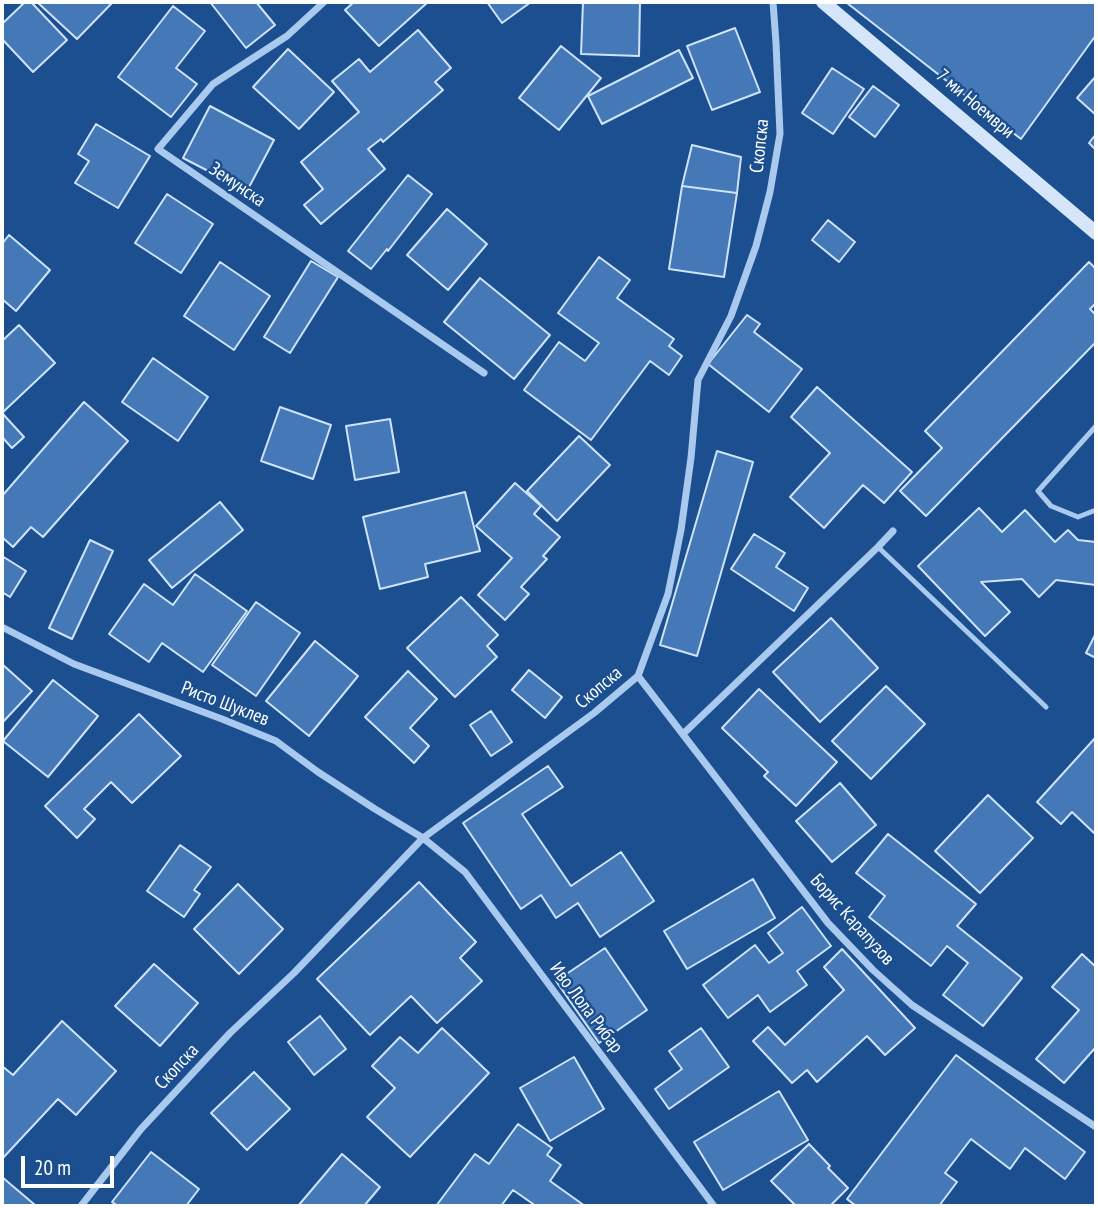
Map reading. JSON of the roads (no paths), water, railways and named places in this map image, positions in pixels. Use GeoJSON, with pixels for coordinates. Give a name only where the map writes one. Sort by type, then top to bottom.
{"type":"FeatureCollection","features":[{"type":"Feature","properties":{"kind":"main road","name":"7 ми Ноември"},"geometry":{"type":"LineString","coordinates":[[827,3],[1096,233]]}},
{"type":"Feature","properties":{"kind":"street","name":"Земунска"},"geometry":{"type":"LineString","coordinates":[[324,2],[287,36],[213,84],[158,149],[484,373]]}},
{"type":"Feature","properties":{"kind":"street","name":"Скопска"},"geometry":{"type":"LineString","coordinates":[[81,1206],[150,1119],[230,1033],[294,973],[423,838],[594,713],[638,676],[668,594],[681,530],[698,380],[731,316],[756,246],[771,192],[780,134],[773,2]]}},
{"type":"Feature","properties":{"kind":"street"},"geometry":{"type":"LineString","coordinates":[[683,734],[893,531]]}},
{"type":"Feature","properties":{"kind":"street","name":"Ристо Шуклев"},"geometry":{"type":"LineString","coordinates":[[2,627],[74,664],[276,741],[375,809],[423,838]]}},
{"type":"Feature","properties":{"kind":"street","name":"Борис Карапузов"},"geometry":{"type":"LineString","coordinates":[[638,676],[828,923],[873,971],[912,1005],[1096,1128]]}},
{"type":"Feature","properties":{"kind":"street","name":"Иво Лола Рибар"},"geometry":{"type":"LineString","coordinates":[[423,838],[465,872],[714,1206]]}},
{"type":"Feature","properties":{"kind":"lane"},"geometry":{"type":"LineString","coordinates":[[1096,426],[1038,491],[1051,506],[1078,517],[1096,510]]}},
{"type":"Feature","properties":{"kind":"lane"},"geometry":{"type":"LineString","coordinates":[[878,547],[1046,707]]}}]}
